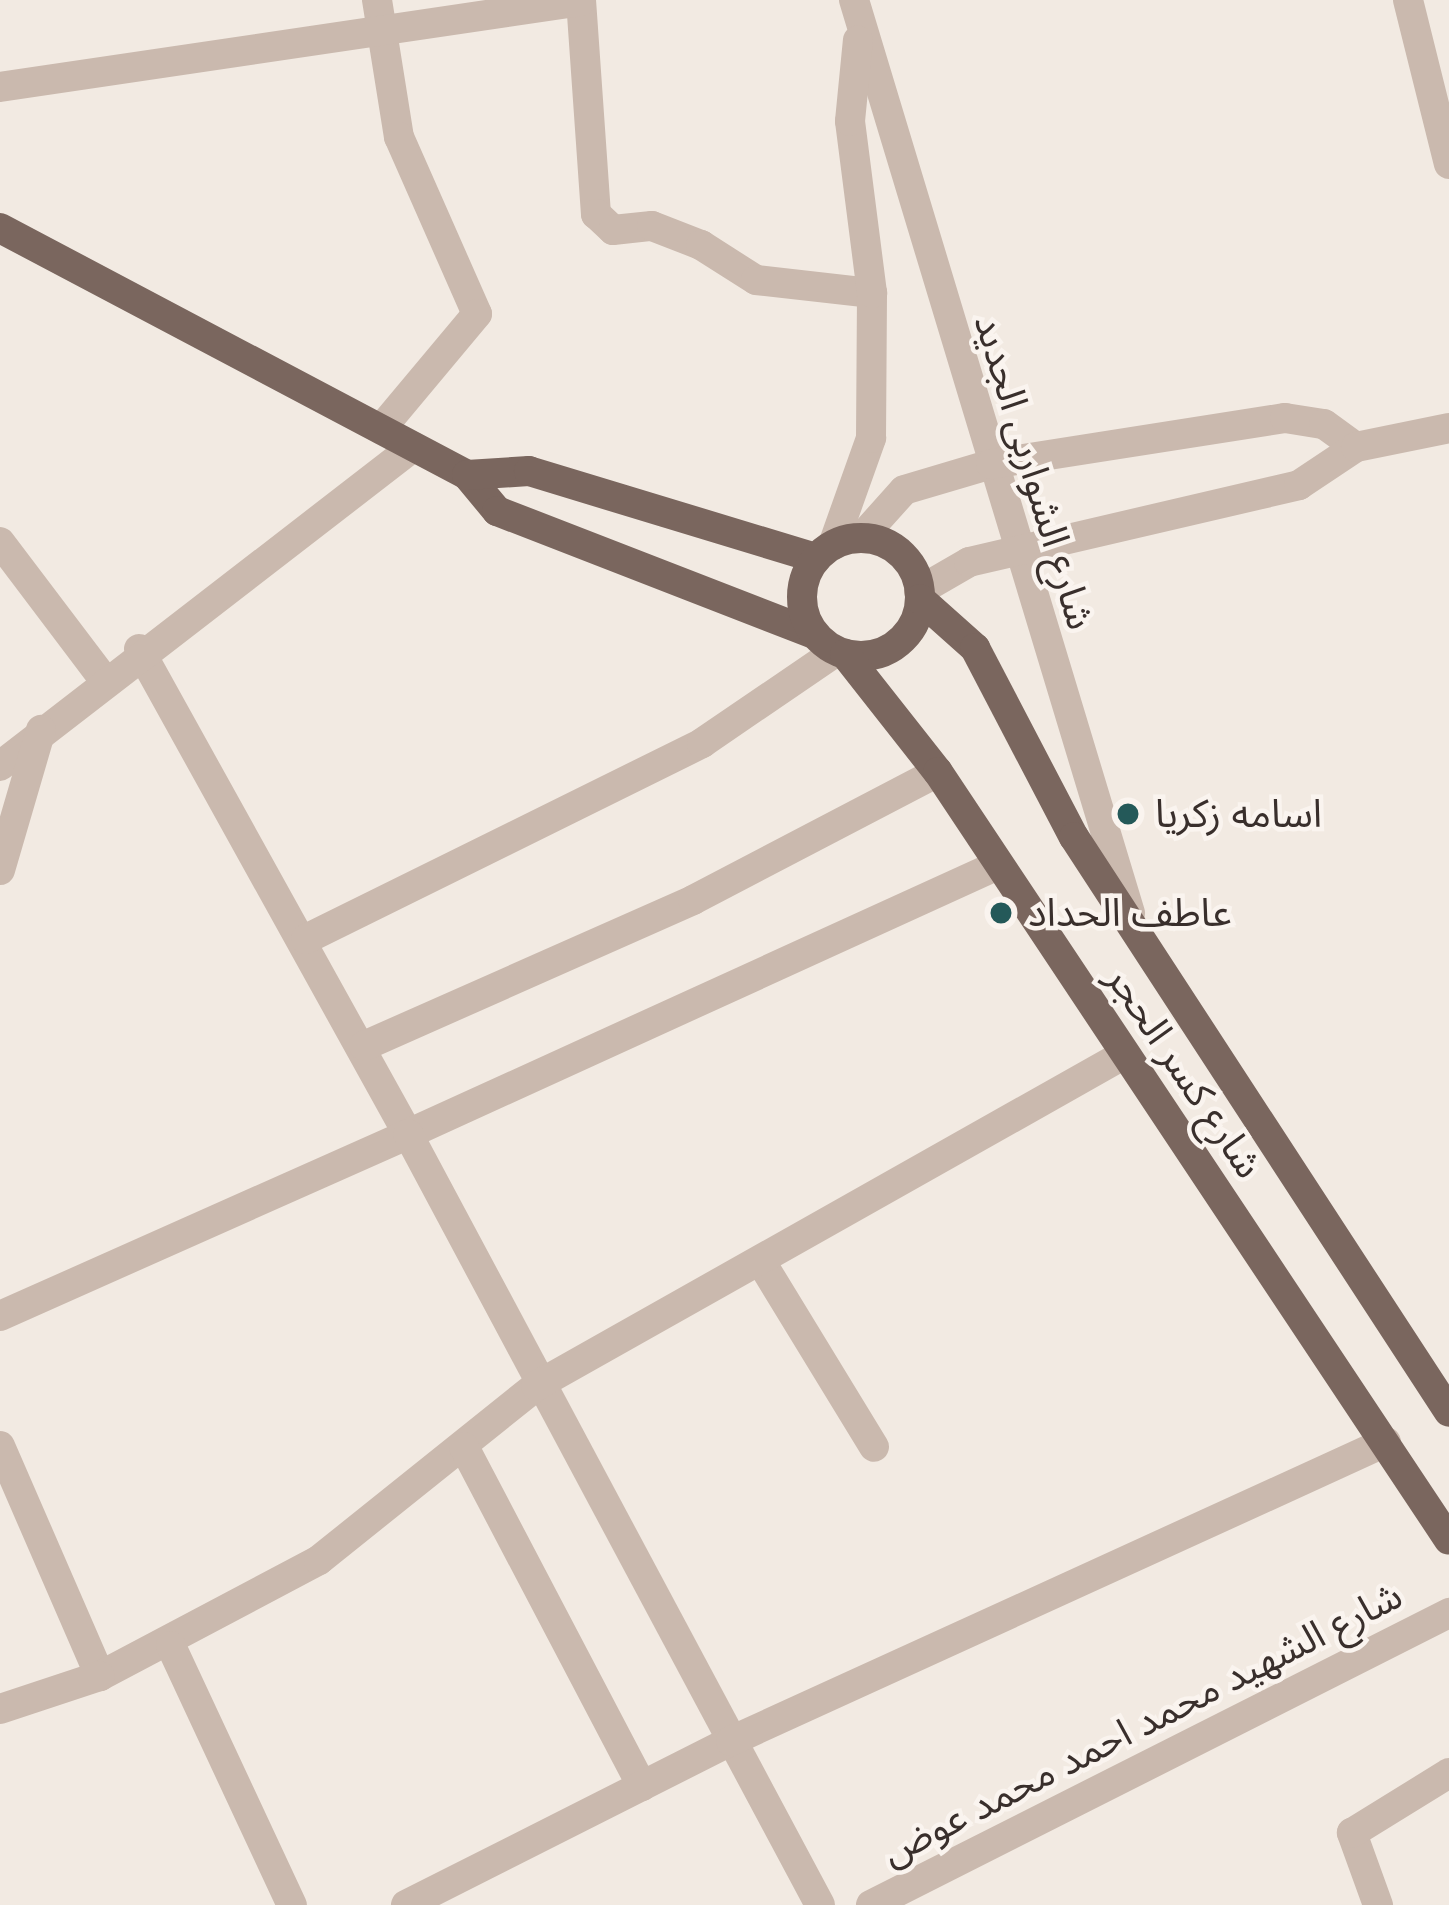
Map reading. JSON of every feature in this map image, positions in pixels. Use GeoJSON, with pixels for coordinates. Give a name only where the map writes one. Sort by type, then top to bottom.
{"type":"FeatureCollection","features":[{"type":"Feature","properties":{"kind":"main road"},"geometry":{"type":"LineString","coordinates":[[0,228],[467,475],[497,511],[832,646],[896,645],[919,595],[906,560],[530,471],[467,475]]}},
{"type":"Feature","properties":{"kind":"main road"},"geometry":{"type":"LineString","coordinates":[[832,646],[801,596],[837,547]]}},
{"type":"Feature","properties":{"kind":"main road","name":"شارع كسر الحجر"},"geometry":{"type":"LineString","coordinates":[[919,595],[975,648],[1040,780],[1449,1412]]}},
{"type":"Feature","properties":{"kind":"main road","name":"شارع كسر الحجر"},"geometry":{"type":"LineString","coordinates":[[832,646],[938,772],[1449,1540]]}},
{"type":"Feature","properties":{"kind":"street","name":"شارع الشواربى الجديد"},"geometry":{"type":"LineString","coordinates":[[854,0],[860,34],[1135,932]]}},
{"type":"Feature","properties":{"kind":"street"},"geometry":{"type":"LineString","coordinates":[[1408,0],[1449,164]]}},
{"type":"Feature","properties":{"kind":"street"},"geometry":{"type":"LineString","coordinates":[[0,87],[377,14],[581,1],[596,214],[613,230],[652,226],[701,245],[756,280],[872,293]]}},
{"type":"Feature","properties":{"kind":"street"},"geometry":{"type":"LineString","coordinates":[[377,14],[405,154],[477,314],[381,429]]}},
{"type":"Feature","properties":{"kind":"street","name":"شارع الشواربى الجديد"},"geometry":{"type":"LineString","coordinates":[[837,547],[871,438],[872,293],[850,121],[860,34]]}},
{"type":"Feature","properties":{"kind":"street"},"geometry":{"type":"LineString","coordinates":[[837,547],[904,490],[991,464],[1285,418],[1324,424],[1357,447]]}},
{"type":"Feature","properties":{"kind":"street"},"geometry":{"type":"LineString","coordinates":[[919,595],[1017,550],[1299,485],[1357,447],[1449,428]]}},
{"type":"Feature","properties":{"kind":"street"},"geometry":{"type":"LineString","coordinates":[[0,766],[139,650],[413,446]]}},
{"type":"Feature","properties":{"kind":"street"},"geometry":{"type":"LineString","coordinates":[[0,542],[103,678]]}},
{"type":"Feature","properties":{"kind":"street"},"geometry":{"type":"LineString","coordinates":[[306,939],[702,743],[832,646]]}},
{"type":"Feature","properties":{"kind":"street"},"geometry":{"type":"LineString","coordinates":[[139,650],[306,939],[536,1386],[820,1905]]}},
{"type":"Feature","properties":{"kind":"street"},"geometry":{"type":"LineString","coordinates":[[0,870],[41,730]]}},
{"type":"Feature","properties":{"kind":"street"},"geometry":{"type":"LineString","coordinates":[[364,1046],[693,901],[938,772]]}},
{"type":"Feature","properties":{"kind":"street"},"geometry":{"type":"LineString","coordinates":[[0,1316],[998,866]]}},
{"type":"Feature","properties":{"kind":"street"},"geometry":{"type":"LineString","coordinates":[[0,1709],[100,1676],[171,1646],[320,1560],[536,1386],[763,1265],[1125,1054]]}},
{"type":"Feature","properties":{"kind":"street"},"geometry":{"type":"LineString","coordinates":[[763,1265],[874,1447]]}},
{"type":"Feature","properties":{"kind":"street"},"geometry":{"type":"LineString","coordinates":[[406,1905],[731,1741],[1386,1442]]}},
{"type":"Feature","properties":{"kind":"street"},"geometry":{"type":"LineString","coordinates":[[0,1446],[100,1676]]}},
{"type":"Feature","properties":{"kind":"street"},"geometry":{"type":"LineString","coordinates":[[464,1447],[642,1786]]}},
{"type":"Feature","properties":{"kind":"street","name":"شارع الشهيد محمد احمد محمد عوض"},"geometry":{"type":"LineString","coordinates":[[871,1905],[1449,1613]]}},
{"type":"Feature","properties":{"kind":"street"},"geometry":{"type":"LineString","coordinates":[[171,1646],[292,1905]]}},
{"type":"Feature","properties":{"kind":"street"},"geometry":{"type":"LineString","coordinates":[[1378,1905],[1352,1833],[1449,1773]]}},
{"type":"Feature","properties":{"kind":"place","name":"اسامه زكريا"},"geometry":{"type":"Point","coordinates":[1128,814]}},
{"type":"Feature","properties":{"kind":"place","name":"عاطف الحداد"},"geometry":{"type":"Point","coordinates":[1001,913]}}]}
